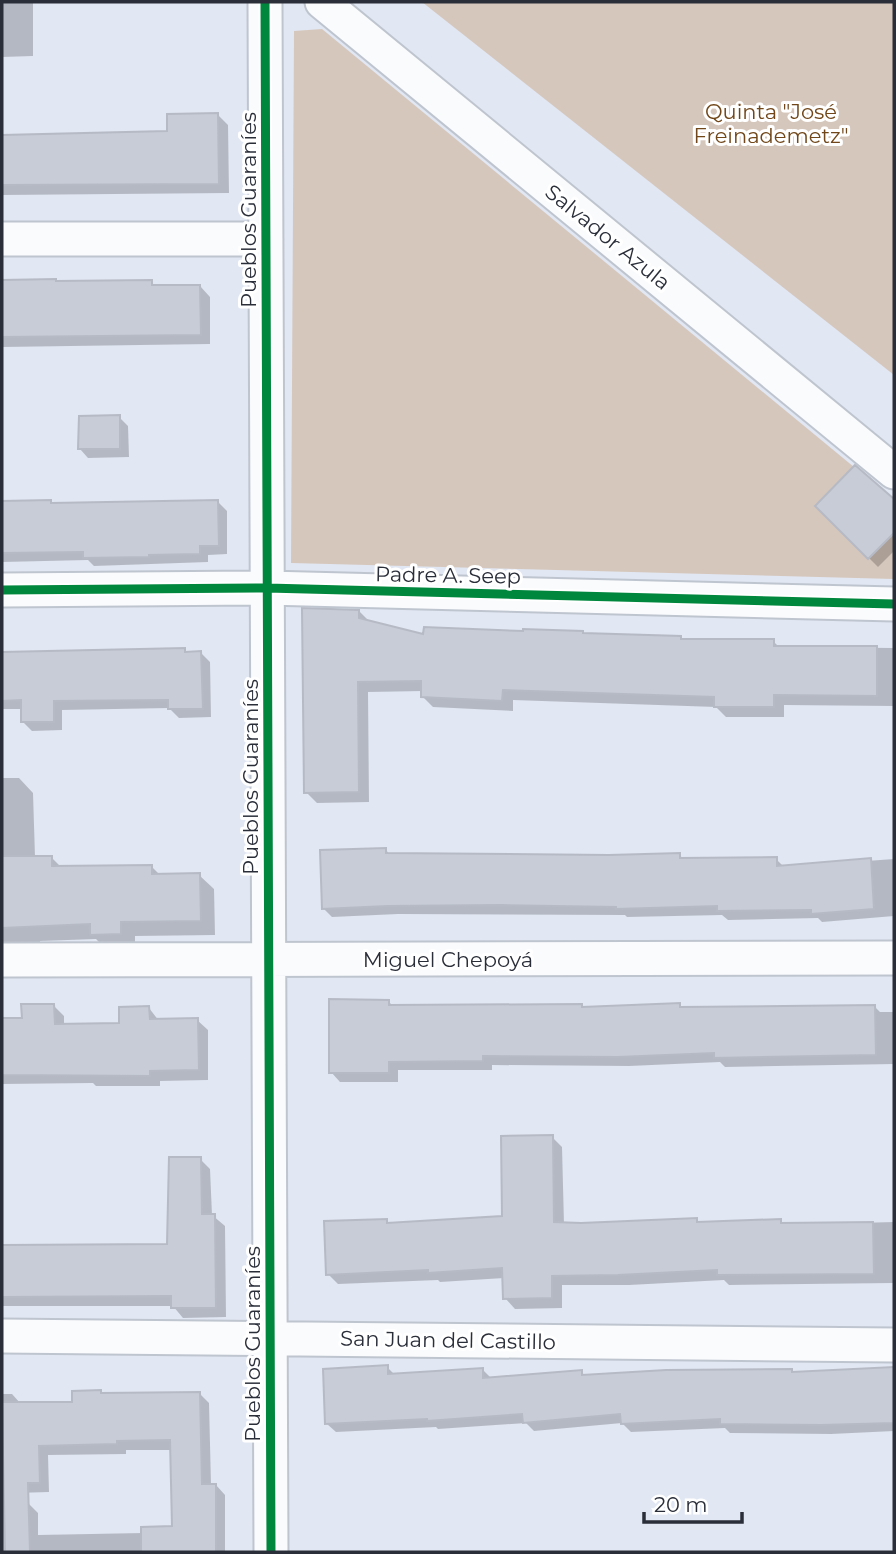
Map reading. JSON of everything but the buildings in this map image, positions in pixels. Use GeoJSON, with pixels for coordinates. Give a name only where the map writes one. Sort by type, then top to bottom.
{"type":"FeatureCollection","features":[{"type":"Feature","properties":{"kind":"street","name":"Pueblos Guaraníes"},"geometry":{"type":"LineString","coordinates":[[265,2],[271,1552]]}},
{"type":"Feature","properties":{"kind":"street","name":"Salvador Azula"},"geometry":{"type":"LineString","coordinates":[[321,2],[894,472]]}},
{"type":"Feature","properties":{"kind":"street"},"geometry":{"type":"LineString","coordinates":[[2,239],[266,239]]}},
{"type":"Feature","properties":{"kind":"street","name":"Padre A. Seep"},"geometry":{"type":"LineString","coordinates":[[2,590],[267,588],[894,604]]}},
{"type":"Feature","properties":{"kind":"street","name":"Miguel Chepoyá"},"geometry":{"type":"LineString","coordinates":[[2,960],[894,958]]}},
{"type":"Feature","properties":{"kind":"street","name":"San Juan del Castillo"},"geometry":{"type":"LineString","coordinates":[[2,1336],[894,1345]]}},
{"type":"Feature","properties":{"kind":"green space","name":"Quinta \"José Freinademetz\""},"geometry":{"type":"Polygon","coordinates":[[[422,2],[894,2],[894,375],[422,2]]]}},
{"type":"Feature","properties":{"kind":"green space"},"geometry":{"type":"Polygon","coordinates":[[[322,29],[894,500],[894,579],[291,563],[294,31],[322,29]]]}},
{"type":"Feature","properties":{"kind":"cycle path"},"geometry":{"type":"LineString","coordinates":[[265,2],[271,1552]]}},
{"type":"Feature","properties":{"kind":"cycle path"},"geometry":{"type":"LineString","coordinates":[[2,590],[267,588],[894,604]]}}]}
